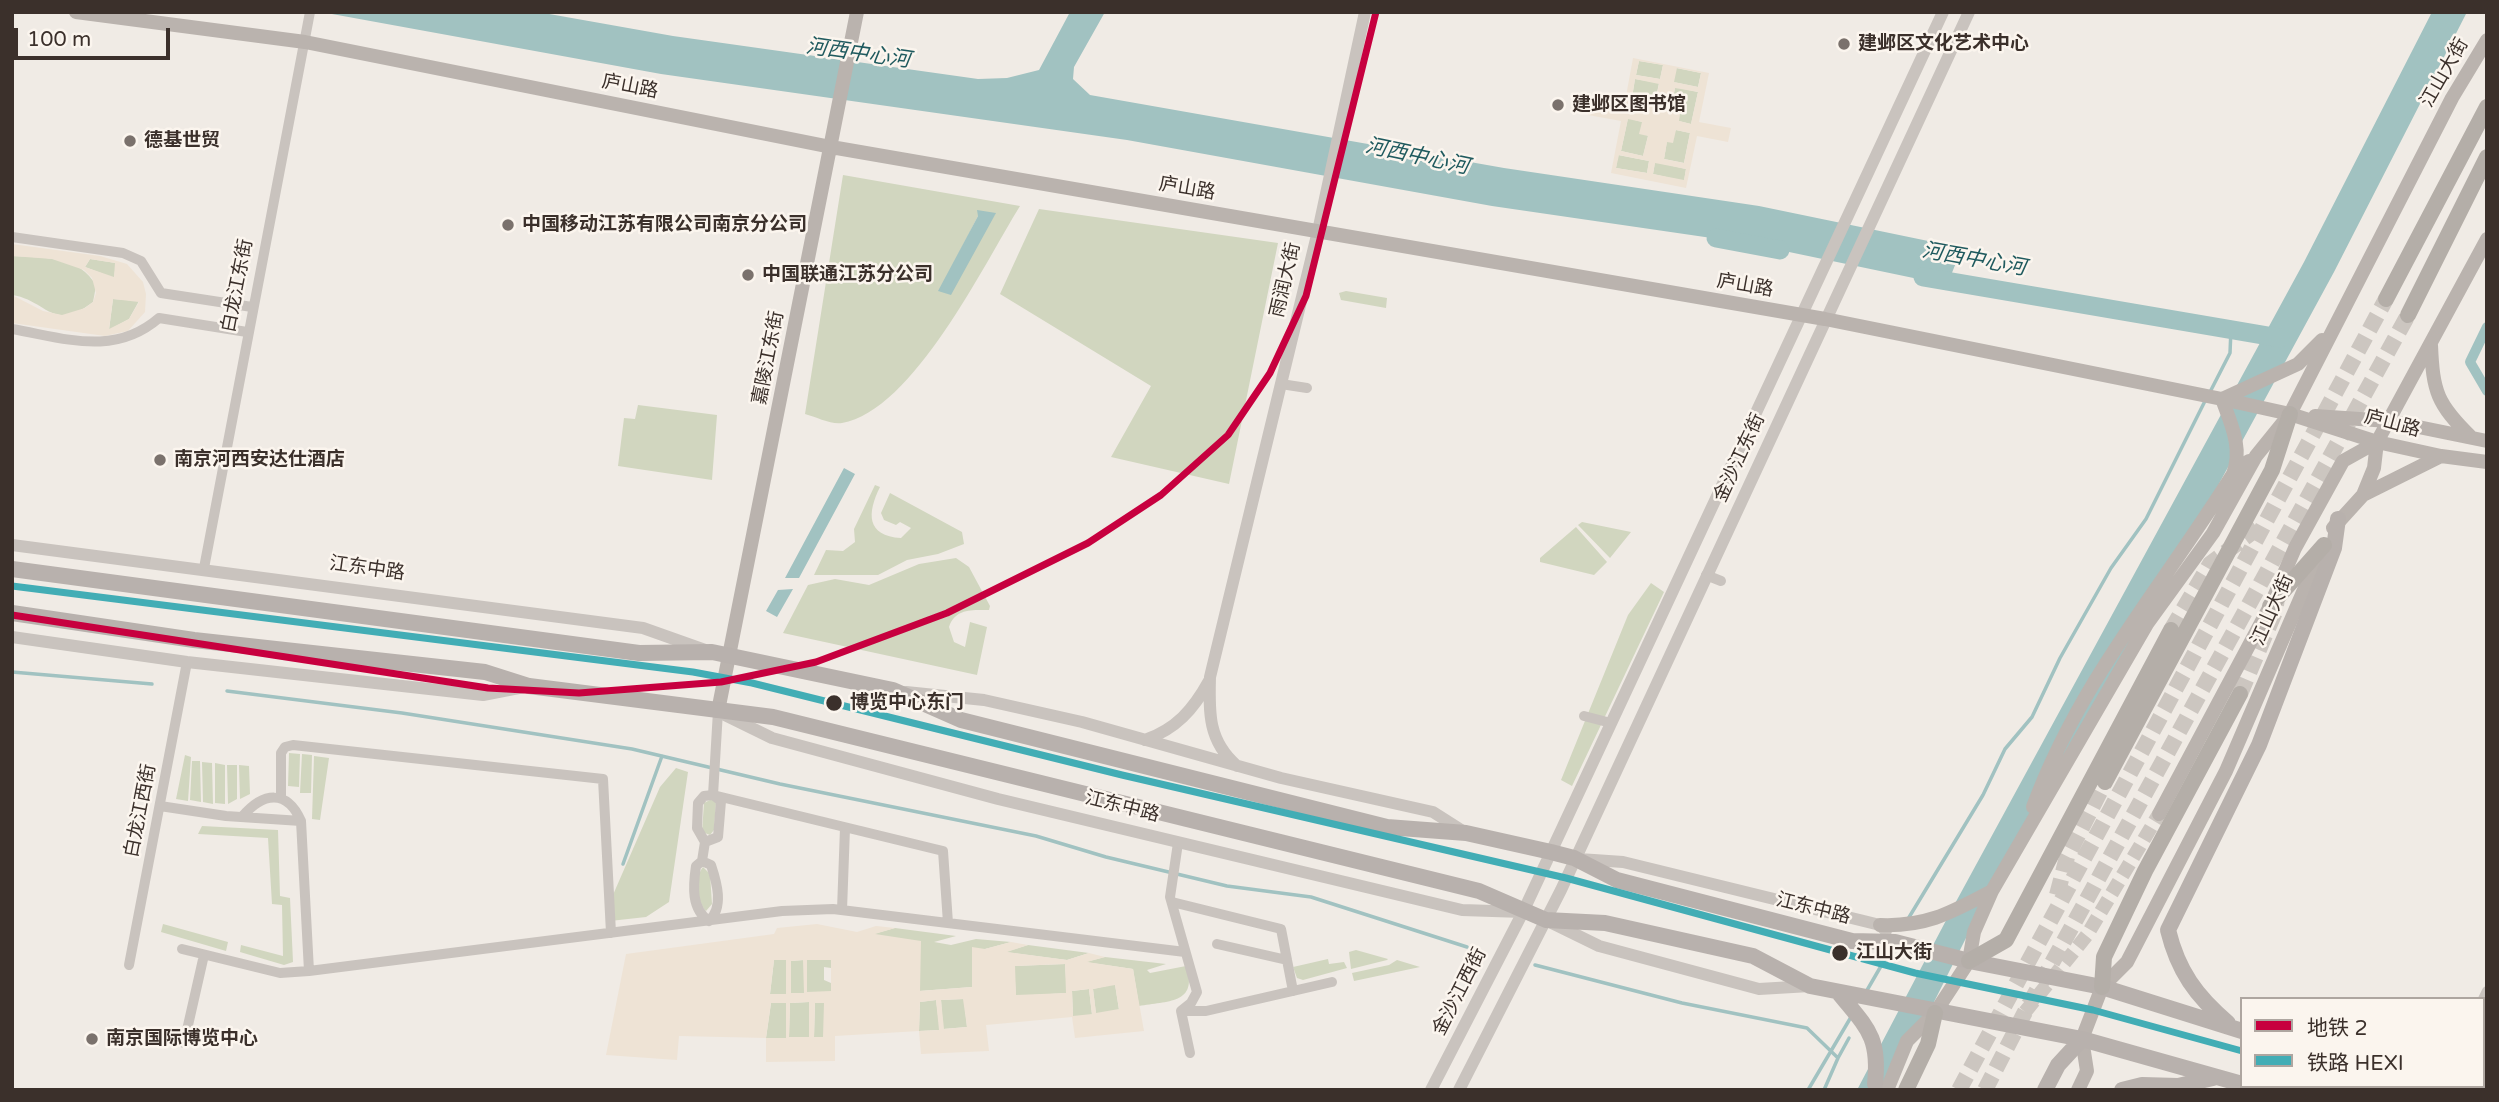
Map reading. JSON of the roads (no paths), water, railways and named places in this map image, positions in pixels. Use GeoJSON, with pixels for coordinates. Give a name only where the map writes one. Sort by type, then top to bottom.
{"type":"FeatureCollection","features":[{"type":"Feature","properties":{"kind":"highway"},"geometry":{"type":"LineString","coordinates":[[2386,299],[2487,107]]}},
{"type":"Feature","properties":{"kind":"highway"},"geometry":{"type":"LineString","coordinates":[[2407,315],[2487,156]]}},
{"type":"Feature","properties":{"kind":"highway"},"geometry":{"type":"LineString","coordinates":[[2105,782],[2272,470],[2290,414]]}},
{"type":"Feature","properties":{"kind":"highway"},"geometry":{"type":"LineString","coordinates":[[2270,606],[2324,545]]}},
{"type":"Feature","properties":{"kind":"highway"},"geometry":{"type":"LineString","coordinates":[[1969,961],[2006,940],[2171,630]]}},
{"type":"Feature","properties":{"kind":"highway"},"geometry":{"type":"LineString","coordinates":[[2102,987],[2104,957],[2145,872],[2241,694]]}},
{"type":"Feature","properties":{"kind":"highway"},"geometry":{"type":"LineString","coordinates":[[1906,1090],[1928,1044],[1935,1013]]}},
{"type":"Feature","properties":{"kind":"main road","name":"庐山路"},"geometry":{"type":"LineString","coordinates":[[76,12],[304,42],[831,147],[1825,319],[2222,399],[2290,414],[2377,442],[2441,456],[2487,462]]}},
{"type":"Feature","properties":{"kind":"main road","name":"嘉陵江东街"},"geometry":{"type":"LineString","coordinates":[[718,711],[857,12]]}},
{"type":"Feature","properties":{"kind":"main road","name":"江山大街"},"geometry":{"type":"LineString","coordinates":[[1878,1088],[1907,1041],[1935,1013],[1969,961],[1974,932],[1992,891],[2147,624],[2213,533],[2256,456],[2290,414],[2452,98],[2487,40]]}},
{"type":"Feature","properties":{"kind":"main road","name":"江山大街"},"geometry":{"type":"LineString","coordinates":[[2082,1039],[2102,987],[2126,962],[2226,771],[2269,666],[2324,545],[2338,519],[2363,495],[2374,468],[2377,442],[2487,239]]}},
{"type":"Feature","properties":{"kind":"main road"},"geometry":{"type":"LineString","coordinates":[[2233,474],[2238,460],[2237,443],[2222,399],[2298,364],[2332,328]]}},
{"type":"Feature","properties":{"kind":"main road"},"geometry":{"type":"LineString","coordinates":[[2431,344],[2433,382],[2445,413],[2472,438]]}},
{"type":"Feature","properties":{"kind":"main road","name":"庐山路"},"geometry":{"type":"LineString","coordinates":[[2290,414],[2389,422],[2487,441]]}},
{"type":"Feature","properties":{"kind":"main road"},"geometry":{"type":"LineString","coordinates":[[2159,814],[2270,606],[2295,548],[2343,461],[2377,442]]}},
{"type":"Feature","properties":{"kind":"main road","name":"江山大街"},"geometry":{"type":"LineString","coordinates":[[2023,834],[2049,764],[2115,645],[2233,474],[2256,456]]}},
{"type":"Feature","properties":{"kind":"main road"},"geometry":{"type":"LineString","coordinates":[[2363,495],[2441,456]]}},
{"type":"Feature","properties":{"kind":"main road"},"geometry":{"type":"LineString","coordinates":[[2239,1030],[2201,1000],[2175,956],[2168,930],[2259,745],[2334,548],[2338,519]]}},
{"type":"Feature","properties":{"kind":"main road","name":"江东中路"},"geometry":{"type":"LineString","coordinates":[[12,569],[639,653],[712,653],[894,690],[961,720],[1387,827],[1466,833],[1551,852],[1574,859],[1616,880],[1852,941],[1895,943],[1969,961],[2102,987],[2239,1030]]}},
{"type":"Feature","properties":{"kind":"main road","name":"江东中路"},"geometry":{"type":"LineString","coordinates":[[12,613],[194,640],[485,672],[529,686],[773,718],[1097,794],[1479,891],[1546,920],[1605,923],[1753,956],[1810,986],[1935,1013],[2082,1039],[2240,1084]]}},
{"type":"Feature","properties":{"kind":"main road"},"geometry":{"type":"LineString","coordinates":[[1880,925],[1906,926],[1940,919],[1992,891]]}},
{"type":"Feature","properties":{"kind":"main road"},"geometry":{"type":"LineString","coordinates":[[1838,992],[1872,1037],[1878,1055],[1878,1088]]}},
{"type":"Feature","properties":{"kind":"main road"},"geometry":{"type":"LineString","coordinates":[[2046,1090],[2059,1065],[2082,1039]]}},
{"type":"Feature","properties":{"kind":"main road"},"geometry":{"type":"LineString","coordinates":[[2078,1090],[2087,1071],[2082,1039]]}},
{"type":"Feature","properties":{"kind":"main road"},"geometry":{"type":"LineString","coordinates":[[2122,1090],[2142,1085],[2178,1086],[2213,1078]]}},
{"type":"Feature","properties":{"kind":"main road"},"geometry":{"type":"LineString","coordinates":[[2262,1088],[2284,1090]]}},
{"type":"Feature","properties":{"kind":"street","name":"白龙江东街"},"geometry":{"type":"LineString","coordinates":[[204,568],[310,12]]}},
{"type":"Feature","properties":{"kind":"street","name":"雨润大街"},"geometry":{"type":"LineString","coordinates":[[1210,677],[1318,231],[1365,12]]}},
{"type":"Feature","properties":{"kind":"street","name":"金沙江东街"},"geometry":{"type":"LineString","coordinates":[[1523,912],[1942,12]]}},
{"type":"Feature","properties":{"kind":"street","name":"金沙江东街"},"geometry":{"type":"LineString","coordinates":[[1546,920],[1706,575],[1724,551],[1825,319],[1969,12]]}},
{"type":"Feature","properties":{"kind":"street"},"geometry":{"type":"LineString","coordinates":[[12,237],[123,253],[141,261],[161,293],[252,307]]}},
{"type":"Feature","properties":{"kind":"street"},"geometry":{"type":"LineString","coordinates":[[12,329],[108,342],[133,337],[159,318],[247,332]]}},
{"type":"Feature","properties":{"kind":"street"},"geometry":{"type":"LineString","coordinates":[[1281,384],[1307,388]]}},
{"type":"Feature","properties":{"kind":"street","name":"江东中路"},"geometry":{"type":"LineString","coordinates":[[12,545],[204,568],[643,628],[712,653]]}},
{"type":"Feature","properties":{"kind":"street"},"geometry":{"type":"LineString","coordinates":[[1706,575],[1721,581]]}},
{"type":"Feature","properties":{"kind":"street"},"geometry":{"type":"LineString","coordinates":[[12,636],[187,663],[483,695],[529,686]]}},
{"type":"Feature","properties":{"kind":"street","name":"白龙江西街"},"geometry":{"type":"LineString","coordinates":[[129,965],[187,663]]}},
{"type":"Feature","properties":{"kind":"street"},"geometry":{"type":"LineString","coordinates":[[1143,740],[1178,723],[1199,699],[1210,677]]}},
{"type":"Feature","properties":{"kind":"street"},"geometry":{"type":"LineString","coordinates":[[1210,677],[1211,729],[1224,755],[1237,766]]}},
{"type":"Feature","properties":{"kind":"street","name":"江东中路"},"geometry":{"type":"LineString","coordinates":[[894,690],[984,701],[1237,766],[1433,812],[1466,833]]}},
{"type":"Feature","properties":{"kind":"street"},"geometry":{"type":"LineString","coordinates":[[713,795],[718,711]]}},
{"type":"Feature","properties":{"kind":"street","name":"江东中路"},"geometry":{"type":"LineString","coordinates":[[718,711],[772,738],[1178,843],[1462,910],[1523,912]]}},
{"type":"Feature","properties":{"kind":"street"},"geometry":{"type":"LineString","coordinates":[[1584,716],[1611,723]]}},
{"type":"Feature","properties":{"kind":"street"},"geometry":{"type":"LineString","coordinates":[[281,798],[281,753],[285,747],[293,745],[603,779],[611,933]]}},
{"type":"Feature","properties":{"kind":"street"},"geometry":{"type":"LineString","coordinates":[[705,842],[718,837],[721,830],[721,802],[713,795]]}},
{"type":"Feature","properties":{"kind":"street"},"geometry":{"type":"LineString","coordinates":[[709,921],[700,915],[695,906],[694,877],[696,866],[702,862],[705,842],[696,828],[698,803],[704,796],[713,795],[943,851],[948,923]]}},
{"type":"Feature","properties":{"kind":"street"},"geometry":{"type":"LineString","coordinates":[[242,817],[259,802],[281,798],[295,806],[301,821],[309,971]]}},
{"type":"Feature","properties":{"kind":"street"},"geometry":{"type":"LineString","coordinates":[[160,806],[242,817],[301,821]]}},
{"type":"Feature","properties":{"kind":"street"},"geometry":{"type":"LineString","coordinates":[[842,910],[845,828]]}},
{"type":"Feature","properties":{"kind":"street"},"geometry":{"type":"LineString","coordinates":[[1178,843],[1172,902],[1185,952],[1196,980],[1197,992],[1191,1003],[1181,1011]]}},
{"type":"Feature","properties":{"kind":"street"},"geometry":{"type":"LineString","coordinates":[[1574,859],[1623,862],[1880,925],[1895,943]]}},
{"type":"Feature","properties":{"kind":"street"},"geometry":{"type":"LineString","coordinates":[[702,862],[711,865],[718,904],[715,915],[709,921]]}},
{"type":"Feature","properties":{"kind":"street"},"geometry":{"type":"LineString","coordinates":[[1172,902],[1281,929],[1293,991]]}},
{"type":"Feature","properties":{"kind":"street"},"geometry":{"type":"LineString","coordinates":[[182,949],[280,973],[782,911],[842,910],[1185,952]]}},
{"type":"Feature","properties":{"kind":"street","name":"金沙江西街"},"geometry":{"type":"LineString","coordinates":[[1431,1090],[1523,912]]}},
{"type":"Feature","properties":{"kind":"street"},"geometry":{"type":"LineString","coordinates":[[1459,1090],[1546,920]]}},
{"type":"Feature","properties":{"kind":"street","name":"江东中路"},"geometry":{"type":"LineString","coordinates":[[1546,920],[1599,946],[1759,989],[1810,986]]}},
{"type":"Feature","properties":{"kind":"street"},"geometry":{"type":"LineString","coordinates":[[1217,944],[1287,960]]}},
{"type":"Feature","properties":{"kind":"street"},"geometry":{"type":"LineString","coordinates":[[184,1043],[204,955]]}},
{"type":"Feature","properties":{"kind":"street"},"geometry":{"type":"LineString","coordinates":[[1181,1011],[1206,1012],[1332,982]]}},
{"type":"Feature","properties":{"kind":"street"},"geometry":{"type":"LineString","coordinates":[[1181,1011],[1190,1053]]}},
{"type":"Feature","properties":{"kind":"water"},"geometry":{"type":"Polygon","coordinates":[[[321,12],[538,12],[673,36],[978,79],[1007,78],[1039,70],[1070,12],[1105,12],[1074,67],[1073,79],[1090,95],[1504,168],[1759,206],[1962,248],[1947,285],[1746,243],[1492,206],[1127,140],[661,74],[321,12]]]}},
{"type":"Feature","properties":{"kind":"water"},"geometry":{"type":"Polygon","coordinates":[[[2432,12],[2467,12],[2334,272],[2132,644],[1976,918],[1890,1090],[1857,1090],[1952,909],[2304,262],[2432,12]]]}},
{"type":"Feature","properties":{"kind":"water"},"geometry":{"type":"Polygon","coordinates":[[[977,210],[996,213],[951,295],[938,291],[978,216],[977,210]]]}},
{"type":"Feature","properties":{"kind":"water"},"geometry":{"type":"Polygon","coordinates":[[[844,468],[855,474],[799,578],[785,578],[844,468]]]}},
{"type":"Feature","properties":{"kind":"water"},"geometry":{"type":"Polygon","coordinates":[[[793,589],[777,617],[766,611],[778,590],[793,589]]]}},
{"type":"Feature","properties":{"kind":"waterway","name":"河西中心河"},"geometry":{"type":"LineString","coordinates":[[1716,238],[1780,250]]}},
{"type":"Feature","properties":{"kind":"waterway","name":"河西中心河"},"geometry":{"type":"LineString","coordinates":[[1923,277],[2280,338]]}},
{"type":"Feature","properties":{"kind":"waterway","name":"河西中心河"},"geometry":{"type":"LineString","coordinates":[[2487,327],[2470,362],[2487,391]]}},
{"type":"Feature","properties":{"kind":"waterway"},"geometry":{"type":"LineString","coordinates":[[2210,392],[2230,353],[2231,329]]}},
{"type":"Feature","properties":{"kind":"waterway"},"geometry":{"type":"LineString","coordinates":[[1908,919],[1983,795],[2005,749],[2032,717],[2060,658],[2111,568],[2146,519],[2206,399]]}},
{"type":"Feature","properties":{"kind":"waterway"},"geometry":{"type":"LineString","coordinates":[[12,672],[152,684]]}},
{"type":"Feature","properties":{"kind":"waterway"},"geometry":{"type":"LineString","coordinates":[[227,691],[402,713],[632,749],[780,784],[1036,836],[1106,857],[1227,886],[1311,897],[1467,947]]}},
{"type":"Feature","properties":{"kind":"waterway"},"geometry":{"type":"LineString","coordinates":[[623,864],[662,756]]}},
{"type":"Feature","properties":{"kind":"waterway"},"geometry":{"type":"LineString","coordinates":[[1866,992],[1892,947]]}},
{"type":"Feature","properties":{"kind":"waterway"},"geometry":{"type":"LineString","coordinates":[[1535,965],[1682,1003],[1807,1028],[1838,1058],[1824,1090]]}},
{"type":"Feature","properties":{"kind":"waterway"},"geometry":{"type":"LineString","coordinates":[[1808,1090],[1851,1017]]}},
{"type":"Feature","properties":{"kind":"waterway"},"geometry":{"type":"LineString","coordinates":[[1838,1058],[1849,1038]]}},
{"type":"Feature","properties":{"kind":"tunnel"},"geometry":{"type":"LineString","coordinates":[[1959,1090],[2386,299]]}},
{"type":"Feature","properties":{"kind":"tunnel"},"geometry":{"type":"LineString","coordinates":[[1985,1090],[2025,1012],[2408,315]]}},
{"type":"Feature","properties":{"kind":"tunnel"},"geometry":{"type":"LineString","coordinates":[[2171,630],[2210,564],[2263,524]]}},
{"type":"Feature","properties":{"kind":"tunnel"},"geometry":{"type":"LineString","coordinates":[[2240,694],[2275,612],[2278,591]]}},
{"type":"Feature","properties":{"kind":"tunnel"},"geometry":{"type":"LineString","coordinates":[[2057,895],[2067,857],[2105,782]]}},
{"type":"Feature","properties":{"kind":"tunnel"},"geometry":{"type":"LineString","coordinates":[[2025,1012],[2087,935],[2159,814]]}},
{"type":"Feature","properties":{"kind":"metro line","name":"2"},"geometry":{"type":"LineString","coordinates":[[12,615],[488,688],[579,693],[721,682],[816,662],[947,613],[1088,543],[1161,495],[1228,435],[1270,373],[1306,296],[1376,12]]}},
{"type":"Feature","properties":{"kind":"rail line","name":"HEXI"},"geometry":{"type":"LineString","coordinates":[[12,586],[693,672],[752,683],[1122,775],[1566,878],[1915,973],[2093,1010],[2240,1050]]}},
{"type":"Feature","properties":{"kind":"place","name":"建邺区文化艺术中心"},"geometry":{"type":"Point","coordinates":[1844,44]}},
{"type":"Feature","properties":{"kind":"place","name":"建邺区图书馆"},"geometry":{"type":"Point","coordinates":[1558,105]}},
{"type":"Feature","properties":{"kind":"place","name":"德基世贸"},"geometry":{"type":"Point","coordinates":[130,141]}},
{"type":"Feature","properties":{"kind":"place","name":"中国移动江苏有限公司南京分公司"},"geometry":{"type":"Point","coordinates":[508,225]}},
{"type":"Feature","properties":{"kind":"place","name":"中国联通江苏分公司"},"geometry":{"type":"Point","coordinates":[748,275]}},
{"type":"Feature","properties":{"kind":"place","name":"南京河西安达仕酒店"},"geometry":{"type":"Point","coordinates":[160,460]}},
{"type":"Feature","properties":{"kind":"place","name":"博览中心东门"},"geometry":{"type":"Point","coordinates":[834,703]}},
{"type":"Feature","properties":{"kind":"place","name":"江山大街"},"geometry":{"type":"Point","coordinates":[1840,953]}},
{"type":"Feature","properties":{"kind":"place","name":"南京国际博览中心"},"geometry":{"type":"Point","coordinates":[92,1039]}}]}
